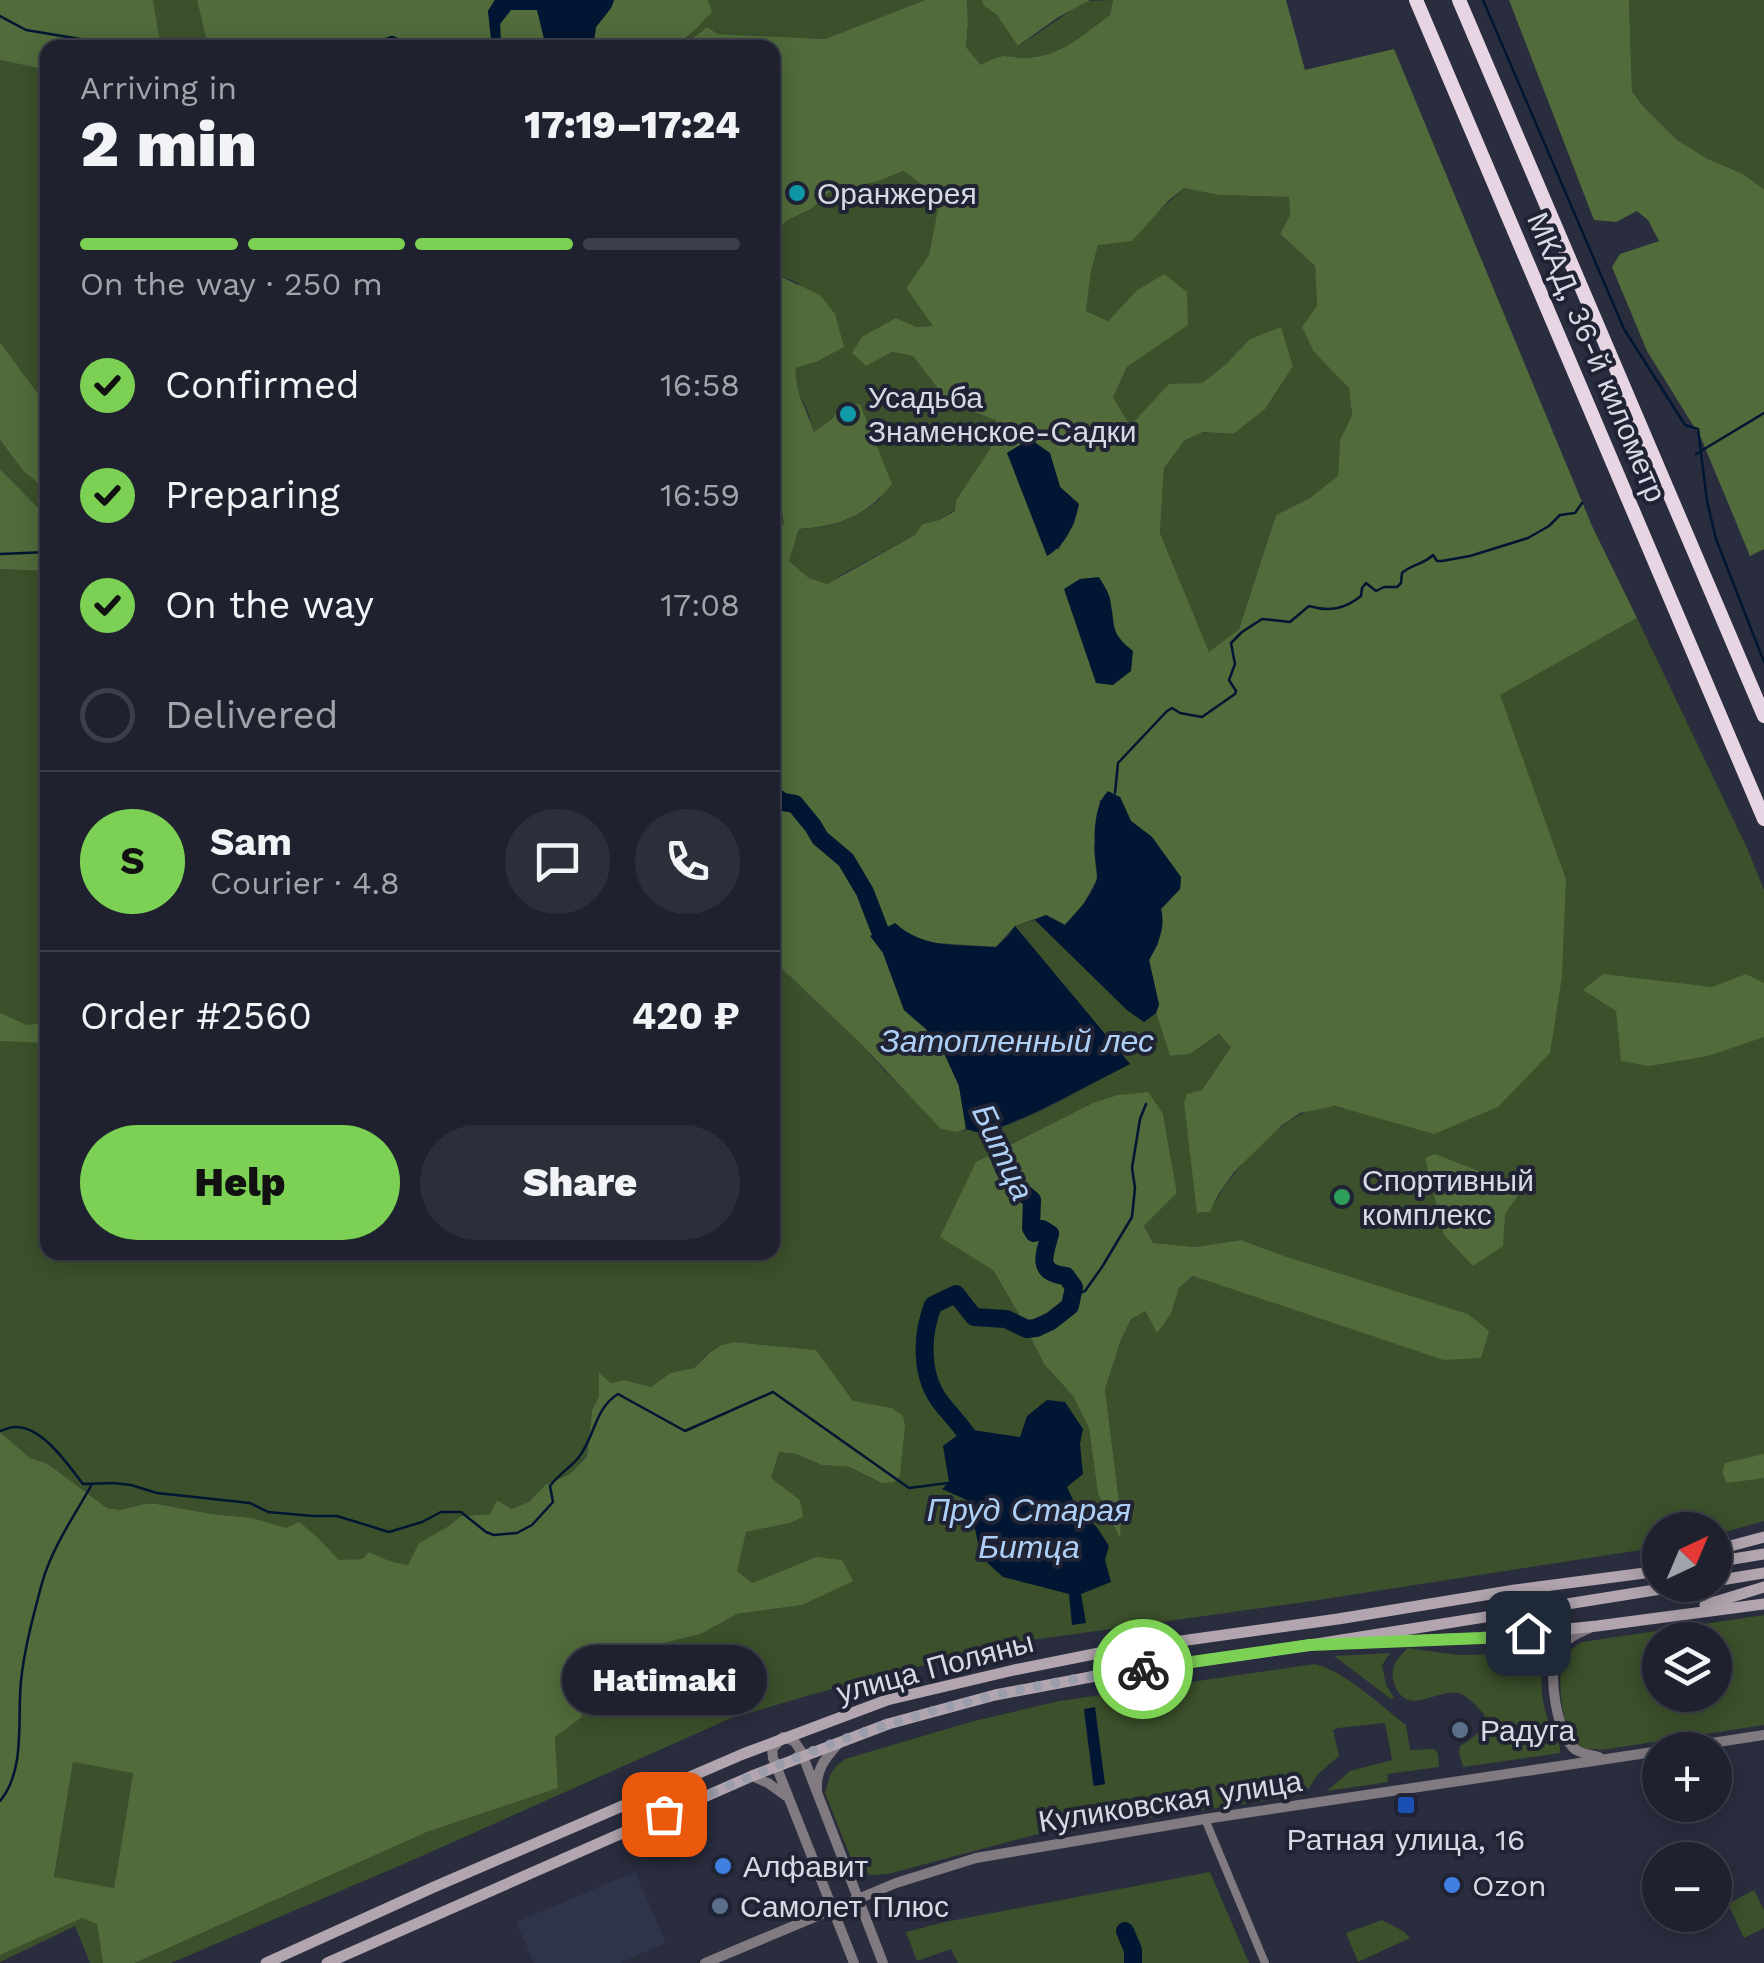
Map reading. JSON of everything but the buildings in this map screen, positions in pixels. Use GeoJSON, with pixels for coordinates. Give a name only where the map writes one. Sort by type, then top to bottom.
{"type":"FeatureCollection","features":[{"type":"Feature","properties":{"kind":"highway","name":"МКАД, 36-й километр"},"geometry":{"type":"LineString","coordinates":[[1416,0],[1764,819]]}},
{"type":"Feature","properties":{"kind":"highway","name":"МКАД, 36-й километр"},"geometry":{"type":"LineString","coordinates":[[1459,0],[1764,716]]}},
{"type":"Feature","properties":{"kind":"main road"},"geometry":{"type":"LineString","coordinates":[[1732,1545],[1764,1537]]}},
{"type":"Feature","properties":{"kind":"main road"},"geometry":{"type":"LineString","coordinates":[[1732,1559],[1764,1554]]}},
{"type":"Feature","properties":{"kind":"main road","name":"улица Поляны"},"geometry":{"type":"LineString","coordinates":[[266,1963],[783,1738],[887,1700],[1109,1652],[1642,1573]]}},
{"type":"Feature","properties":{"kind":"main road"},"geometry":{"type":"LineString","coordinates":[[1732,1578],[1764,1573]]}},
{"type":"Feature","properties":{"kind":"main road"},"geometry":{"type":"LineString","coordinates":[[1672,1616],[1764,1587]]}},
{"type":"Feature","properties":{"kind":"main road","name":"улица Поляны"},"geometry":{"type":"LineString","coordinates":[[327,1963],[752,1776],[888,1724],[995,1695],[1101,1674],[1642,1592]]}},
{"type":"Feature","properties":{"kind":"main road"},"geometry":{"type":"LineString","coordinates":[[1310,1645],[1482,1638],[1764,1604]]}},
{"type":"Feature","properties":{"kind":"street"},"geometry":{"type":"LineString","coordinates":[[1597,1626],[1562,1645],[1553,1668],[1553,1684],[1559,1719],[1570,1744],[1577,1751],[1610,1758]]}},
{"type":"Feature","properties":{"kind":"street","name":"Куликовская улица"},"geometry":{"type":"LineString","coordinates":[[1732,1740],[1764,1735]]}},
{"type":"Feature","properties":{"kind":"street"},"geometry":{"type":"LineString","coordinates":[[854,1963],[776,1766],[772,1750],[783,1738],[794,1741],[803,1755],[884,1963]]}},
{"type":"Feature","properties":{"kind":"street"},"geometry":{"type":"LineString","coordinates":[[818,1794],[817,1778],[822,1763],[842,1741]]}},
{"type":"Feature","properties":{"kind":"street","name":"Куликовская улица"},"geometry":{"type":"LineString","coordinates":[[705,1963],[896,1882],[976,1858],[1642,1753]]}},
{"type":"Feature","properties":{"kind":"street"},"geometry":{"type":"LineString","coordinates":[[752,1776],[768,1782],[790,1800]]}},
{"type":"Feature","properties":{"kind":"street"},"geometry":{"type":"LineString","coordinates":[[1205,1819],[1265,1963]]}},
{"type":"Feature","properties":{"kind":"shaded area"},"geometry":{"type":"Polygon","coordinates":[[[635,1872],[666,1943],[620,1963],[534,1963],[516,1922],[635,1872]]]}},
{"type":"Feature","properties":{"kind":"green space"},"geometry":{"type":"Polygon","coordinates":[[[0,0],[153,0],[160,40],[40,40],[40,69],[0,60],[0,0]]]}},
{"type":"Feature","properties":{"kind":"green space"},"geometry":{"type":"Polygon","coordinates":[[[153,0],[197,0],[206,40],[160,40],[153,0]]]}},
{"type":"Feature","properties":{"kind":"green space"},"geometry":{"type":"Polygon","coordinates":[[[197,0],[495,0],[488,11],[491,40],[206,40],[197,0]]]}},
{"type":"Feature","properties":{"kind":"green space"},"geometry":{"type":"Polygon","coordinates":[[[614,0],[708,0],[712,12],[682,40],[594,40],[596,27],[614,0]]]}},
{"type":"Feature","properties":{"kind":"green space"},"geometry":{"type":"Polygon","coordinates":[[[708,0],[925,0],[825,39],[718,34],[707,27],[685,40],[711,12],[708,0]]]}},
{"type":"Feature","properties":{"kind":"green space"},"geometry":{"type":"Polygon","coordinates":[[[925,0],[967,0],[966,47],[981,65],[998,57],[1034,57],[1065,47],[1110,15],[1113,0],[1286,0],[1305,70],[1394,49],[1592,526],[1637,618],[1500,695],[1566,879],[1562,976],[1550,1053],[1498,1107],[1434,1134],[1335,1106],[1300,1113],[1234,1172],[1210,1212],[1197,1213],[1184,1103],[1187,1094],[1202,1090],[1231,1047],[1219,1034],[1190,1054],[1170,1056],[1156,1013],[1159,1004],[1149,960],[1158,944],[1161,909],[1180,889],[1181,878],[1152,837],[1131,821],[1120,797],[1100,800],[1094,849],[1097,879],[1083,905],[1065,925],[1046,915],[1015,926],[996,947],[910,937],[883,953],[904,1010],[926,1029],[945,1055],[959,1086],[966,1129],[941,1129],[861,1044],[780,967],[780,529],[784,523],[780,506],[780,276],[820,295],[835,314],[844,347],[796,368],[799,393],[814,432],[831,420],[843,403],[860,404],[892,484],[872,505],[851,518],[799,529],[789,561],[809,578],[827,584],[915,535],[922,524],[955,511],[956,500],[990,449],[996,420],[948,402],[913,356],[892,352],[866,366],[852,353],[862,337],[896,318],[916,327],[933,326],[906,288],[929,255],[940,199],[904,171],[876,182],[831,191],[811,209],[780,227],[780,40],[690,40],[707,27],[718,34],[825,39],[925,0]],[[1184,188],[1132,241],[1098,245],[1086,311],[1108,321],[1136,291],[1164,274],[1187,292],[1188,325],[1127,367],[1113,397],[1130,426],[1169,384],[1202,383],[1250,339],[1281,327],[1293,366],[1265,409],[1233,434],[1203,432],[1185,440],[1164,468],[1160,533],[1209,652],[1239,629],[1276,515],[1310,498],[1338,476],[1340,440],[1352,415],[1349,388],[1314,352],[1302,327],[1317,306],[1315,266],[1280,234],[1290,215],[1289,197],[1218,195],[1184,188]],[[1030,439],[1007,453],[1058,550],[1074,524],[1079,504],[1060,487],[1050,454],[1030,439]],[[1080,579],[1118,640],[1110,597],[1080,579]]]}},
{"type":"Feature","properties":{"kind":"green space"},"geometry":{"type":"Polygon","coordinates":[[[967,0],[982,0],[1019,46],[1085,1],[1113,0],[1110,15],[1065,47],[1034,57],[998,57],[981,65],[966,47],[967,0]]]}},
{"type":"Feature","properties":{"kind":"green space"},"geometry":{"type":"Polygon","coordinates":[[[982,0],[1090,0],[1018,46],[982,0]]]}},
{"type":"Feature","properties":{"kind":"green space"},"geometry":{"type":"Polygon","coordinates":[[[1509,0],[1629,0],[1632,91],[1677,140],[1764,189],[1764,549],[1750,556],[1701,438],[1647,351],[1612,267],[1620,254],[1659,241],[1648,220],[1637,211],[1616,222],[1594,220],[1509,0]]]}},
{"type":"Feature","properties":{"kind":"green space"},"geometry":{"type":"Polygon","coordinates":[[[1629,0],[1764,0],[1764,189],[1677,140],[1632,91],[1629,0]]]}},
{"type":"Feature","properties":{"kind":"green space"},"geometry":{"type":"Polygon","coordinates":[[[511,10],[538,10],[544,40],[501,40],[500,23],[511,10]]]}},
{"type":"Feature","properties":{"kind":"green space"},"geometry":{"type":"Polygon","coordinates":[[[0,60],[40,69],[40,396],[0,342],[0,60]]]}},
{"type":"Feature","properties":{"kind":"green space"},"geometry":{"type":"Polygon","coordinates":[[[905,171],[941,199],[929,255],[906,288],[934,326],[916,327],[892,352],[913,356],[948,402],[996,419],[990,449],[956,500],[955,510],[922,524],[915,535],[827,585],[809,578],[789,561],[799,529],[843,521],[881,498],[843,404],[814,433],[795,384],[796,368],[816,362],[798,283],[780,276],[780,227],[811,209],[831,191],[876,182],[905,171]]]}},
{"type":"Feature","properties":{"kind":"green space"},"geometry":{"type":"Polygon","coordinates":[[[1184,188],[1218,195],[1289,197],[1290,215],[1280,234],[1315,266],[1314,352],[1349,387],[1352,415],[1340,440],[1338,477],[1310,498],[1276,515],[1239,629],[1209,653],[1160,533],[1164,468],[1185,440],[1202,432],[1233,434],[1293,366],[1281,328],[1250,339],[1202,383],[1169,385],[1130,427],[1113,397],[1127,367],[1152,349],[1136,291],[1108,321],[1086,311],[1098,245],[1153,216],[1184,188]]]}},
{"type":"Feature","properties":{"kind":"green space"},"geometry":{"type":"Polygon","coordinates":[[[0,342],[40,396],[40,485],[24,472],[0,440],[0,342]]]}},
{"type":"Feature","properties":{"kind":"green space"},"geometry":{"type":"Polygon","coordinates":[[[0,440],[24,472],[40,485],[40,510],[0,469],[0,440]]]}},
{"type":"Feature","properties":{"kind":"green space"},"geometry":{"type":"Polygon","coordinates":[[[0,469],[40,510],[40,571],[0,569],[0,469]]]}},
{"type":"Feature","properties":{"kind":"green space"},"geometry":{"type":"Polygon","coordinates":[[[0,569],[40,571],[40,1260],[780,1260],[780,967],[919,1104],[957,1132],[990,1130],[1046,1108],[1130,1064],[1015,926],[1035,920],[1127,1010],[1144,1022],[1156,1013],[1170,1056],[1190,1054],[1220,1034],[1231,1047],[1202,1090],[1184,1103],[1198,1213],[1210,1212],[1247,1158],[1286,1123],[1326,1106],[1344,1109],[1566,879],[1499,695],[1637,618],[1764,890],[1764,1521],[1732,1530],[1732,1512],[1642,1512],[1642,1550],[1010,1643],[810,1695],[729,1719],[171,1963],[135,1963],[427,1832],[558,1788],[555,1737],[581,1718],[593,1686],[623,1653],[701,1634],[737,1614],[802,1605],[816,1557],[752,1583],[736,1571],[746,1532],[790,1523],[800,1500],[770,1478],[779,1452],[796,1454],[822,1465],[849,1467],[882,1483],[892,1408],[853,1402],[815,1350],[734,1342],[708,1353],[694,1368],[670,1373],[651,1387],[625,1380],[611,1383],[599,1374],[599,1396],[592,1410],[587,1455],[570,1474],[545,1485],[529,1502],[511,1509],[497,1500],[490,1514],[461,1516],[419,1543],[408,1565],[369,1552],[362,1559],[339,1561],[319,1539],[252,1518],[157,1504],[121,1510],[107,1508],[48,1464],[30,1458],[0,1432],[0,569]],[[1163,1114],[1071,1116],[1002,1148],[993,1270],[1044,1364],[1073,1396],[1089,1428],[1098,1494],[1119,1536],[1121,1518],[1105,1389],[1131,1319],[1144,1310],[1157,1332],[1171,1314],[1179,1288],[1194,1276],[1443,1360],[1287,1257],[1241,1240],[1196,1247],[1153,1243],[1144,1226],[1177,1193],[1163,1114]]]}},
{"type":"Feature","properties":{"kind":"green space"},"geometry":{"type":"Polygon","coordinates":[[[1603,974],[1712,987],[1746,974],[1764,983],[1764,1037],[1708,1056],[1649,1066],[1621,1061],[1616,1011],[1583,990],[1603,974]]]}},
{"type":"Feature","properties":{"kind":"green space"},"geometry":{"type":"Polygon","coordinates":[[[0,1013],[27,1025],[40,1024],[40,1043],[0,1041],[0,1013]]]}},
{"type":"Feature","properties":{"kind":"green space"},"geometry":{"type":"Polygon","coordinates":[[[1148,1092],[1163,1114],[1177,1193],[1144,1226],[1153,1243],[1196,1247],[1241,1240],[1468,1314],[1489,1331],[1481,1358],[1443,1360],[1193,1276],[1179,1288],[1171,1314],[1157,1333],[1145,1311],[1131,1319],[1105,1389],[1120,1538],[1098,1494],[1089,1428],[1073,1396],[1044,1364],[993,1270],[940,1237],[976,1162],[1093,1103],[1148,1092]]]}},
{"type":"Feature","properties":{"kind":"green space"},"geometry":{"type":"Polygon","coordinates":[[[1435,1154],[1523,1188],[1505,1214],[1503,1246],[1473,1266],[1444,1235],[1425,1158],[1435,1154]]]}},
{"type":"Feature","properties":{"kind":"green space"},"geometry":{"type":"Polygon","coordinates":[[[734,1342],[816,1350],[853,1401],[892,1408],[903,1416],[900,1475],[894,1482],[882,1483],[849,1467],[822,1465],[796,1454],[779,1452],[771,1478],[800,1500],[803,1517],[746,1532],[737,1571],[752,1583],[816,1557],[842,1560],[853,1581],[802,1605],[737,1614],[701,1634],[623,1653],[593,1686],[581,1718],[555,1737],[558,1788],[427,1832],[135,1963],[103,1963],[97,1924],[82,1918],[0,1955],[0,1432],[30,1458],[48,1464],[107,1508],[121,1510],[157,1504],[252,1518],[286,1528],[299,1522],[339,1560],[362,1559],[369,1552],[408,1565],[419,1543],[461,1516],[490,1514],[497,1500],[511,1509],[529,1502],[545,1485],[570,1474],[587,1456],[592,1410],[599,1396],[599,1373],[611,1383],[625,1380],[651,1387],[670,1373],[694,1368],[721,1345],[734,1342]],[[73,1762],[54,1877],[114,1888],[133,1773],[73,1762]]]}},
{"type":"Feature","properties":{"kind":"green space"},"geometry":{"type":"Polygon","coordinates":[[[1764,1454],[1764,1478],[1727,1483],[1722,1472],[1725,1463],[1764,1454]]]}},
{"type":"Feature","properties":{"kind":"green space"},"geometry":{"type":"Polygon","coordinates":[[[1764,1615],[1764,1725],[1719,1732],[1642,1732],[1642,1744],[1602,1750],[1579,1747],[1565,1721],[1560,1683],[1563,1660],[1582,1642],[1642,1633],[1642,1712],[1732,1712],[1732,1622],[1717,1622],[1764,1615]]]}},
{"type":"Feature","properties":{"kind":"green space"},"geometry":{"type":"Polygon","coordinates":[[[1552,1643],[1543,1663],[1542,1686],[1545,1710],[1560,1753],[1463,1767],[1460,1746],[1480,1730],[1484,1714],[1459,1693],[1414,1701],[1399,1694],[1394,1683],[1395,1663],[1408,1648],[1458,1655],[1517,1654],[1552,1643]]]}},
{"type":"Feature","properties":{"kind":"green space"},"geometry":{"type":"Polygon","coordinates":[[[1390,1653],[1382,1665],[1386,1685],[1394,1698],[1391,1699],[1334,1656],[1390,1653]]]}},
{"type":"Feature","properties":{"kind":"green space"},"geometry":{"type":"Polygon","coordinates":[[[1315,1664],[1351,1682],[1406,1725],[1410,1750],[1434,1749],[1439,1767],[1387,1774],[1388,1782],[1327,1791],[1350,1771],[1392,1760],[1385,1723],[1338,1728],[1333,1730],[1339,1756],[1318,1774],[1304,1795],[1034,1835],[888,1874],[869,1875],[850,1856],[825,1793],[830,1775],[845,1759],[1059,1701],[1315,1664]],[[1084,1710],[1093,1785],[1104,1784],[1084,1710]]]}},
{"type":"Feature","properties":{"kind":"green space"},"geometry":{"type":"Polygon","coordinates":[[[73,1762],[133,1772],[114,1888],[54,1878],[73,1762]]]}},
{"type":"Feature","properties":{"kind":"green space"},"geometry":{"type":"Polygon","coordinates":[[[1210,1872],[1249,1963],[958,1963],[951,1949],[917,1961],[906,1932],[945,1922],[1210,1872]]]}},
{"type":"Feature","properties":{"kind":"green space"},"geometry":{"type":"Polygon","coordinates":[[[1754,1890],[1764,1910],[1764,1928],[1744,1938],[1732,1912],[1732,1902],[1754,1890]]]}},
{"type":"Feature","properties":{"kind":"green space"},"geometry":{"type":"Polygon","coordinates":[[[81,1917],[97,1923],[103,1963],[90,1963],[75,1926],[0,1962],[0,1955],[81,1917]]]}},
{"type":"Feature","properties":{"kind":"green space"},"geometry":{"type":"Polygon","coordinates":[[[1382,1920],[1410,1938],[1358,1962],[1346,1933],[1382,1920]]]}},
{"type":"Feature","properties":{"kind":"water"},"geometry":{"type":"Polygon","coordinates":[[[495,0],[614,0],[596,27],[594,40],[544,40],[537,10],[511,10],[500,24],[501,40],[491,40],[488,11],[495,0]]]}},
{"type":"Feature","properties":{"kind":"water"},"geometry":{"type":"Polygon","coordinates":[[[1030,439],[1050,453],[1060,487],[1079,504],[1068,534],[1047,556],[1007,453],[1030,439]]]}},
{"type":"Feature","properties":{"kind":"water"},"geometry":{"type":"Polygon","coordinates":[[[1099,577],[1109,597],[1117,634],[1133,651],[1131,671],[1113,685],[1096,683],[1064,589],[1080,579],[1099,577]]]}},
{"type":"Feature","properties":{"kind":"water"},"geometry":{"type":"Polygon","coordinates":[[[1108,791],[1120,797],[1131,821],[1152,837],[1181,877],[1180,889],[1161,909],[1162,929],[1149,960],[1159,1005],[1156,1013],[1144,1022],[1035,920],[1046,915],[1065,925],[1092,891],[1097,875],[1096,820],[1108,791]]]}},
{"type":"Feature","properties":{"kind":"water","name":"Затопленный лес"},"geometry":{"type":"Polygon","coordinates":[[[895,923],[930,941],[996,947],[1015,926],[1130,1064],[994,1130],[966,1129],[959,1086],[945,1055],[926,1029],[904,1010],[883,953],[870,936],[895,923]]]}},
{"type":"Feature","properties":{"kind":"water","name":"Пруд Старая Битца"},"geometry":{"type":"Polygon","coordinates":[[[1047,1400],[1065,1402],[1083,1429],[1083,1474],[1067,1487],[1079,1513],[1096,1526],[1109,1546],[1105,1560],[1111,1582],[1081,1594],[1086,1623],[1072,1625],[1069,1594],[1003,1577],[981,1557],[969,1501],[942,1489],[949,1482],[943,1446],[966,1429],[1020,1437],[1027,1416],[1047,1400]]]}},
{"type":"Feature","properties":{"kind":"water"},"geometry":{"type":"Polygon","coordinates":[[[1095,1707],[1105,1784],[1094,1786],[1084,1709],[1095,1707]]]}},
{"type":"Feature","properties":{"kind":"waterway"},"geometry":{"type":"LineString","coordinates":[[1483,0],[1624,329],[1685,425],[1698,429],[1716,539],[1764,662]]}},
{"type":"Feature","properties":{"kind":"waterway"},"geometry":{"type":"LineString","coordinates":[[0,16],[26,30],[86,40]]}},
{"type":"Feature","properties":{"kind":"waterway"},"geometry":{"type":"LineString","coordinates":[[383,40],[400,40]]}},
{"type":"Feature","properties":{"kind":"waterway"},"geometry":{"type":"LineString","coordinates":[[1696,454],[1764,413]]}},
{"type":"Feature","properties":{"kind":"waterway"},"geometry":{"type":"LineString","coordinates":[[1115,793],[1118,763],[1167,711],[1172,708],[1202,717],[1235,694],[1229,680],[1235,664],[1231,643],[1262,619],[1290,622],[1309,606],[1330,609],[1349,604],[1361,596],[1366,583],[1376,591],[1397,587],[1402,573],[1433,555],[1437,561],[1470,556],[1528,538],[1560,515],[1575,513],[1582,503]]}},
{"type":"Feature","properties":{"kind":"waterway"},"geometry":{"type":"LineString","coordinates":[[0,554],[40,552]]}},
{"type":"Feature","properties":{"kind":"waterway","name":"Битца"},"geometry":{"type":"LineString","coordinates":[[780,800],[795,804],[820,838],[846,860],[893,951]]}},
{"type":"Feature","properties":{"kind":"waterway"},"geometry":{"type":"LineString","coordinates":[[1073,1295],[1085,1291],[1132,1217],[1132,1168],[1146,1104]]}},
{"type":"Feature","properties":{"kind":"waterway","name":"Битца"},"geometry":{"type":"LineString","coordinates":[[976,1449],[935,1393],[926,1369],[926,1330],[933,1305],[956,1294],[974,1317],[1006,1319],[1027,1329],[1036,1328],[1070,1306],[1074,1287],[1066,1276],[1046,1267],[1050,1234],[1042,1229],[1034,1233],[1031,1228],[1032,1200],[1007,1175],[985,1112]]}},
{"type":"Feature","properties":{"kind":"waterway"},"geometry":{"type":"LineString","coordinates":[[0,1431],[16,1427],[36,1433],[54,1448],[83,1484],[131,1485],[157,1493],[250,1503],[268,1512],[337,1516],[389,1532],[441,1512],[461,1512],[494,1535],[517,1533],[532,1525],[553,1502],[550,1486],[579,1457],[604,1407],[618,1394],[685,1431],[773,1392],[909,1488],[948,1483]]}},
{"type":"Feature","properties":{"kind":"waterway"},"geometry":{"type":"LineString","coordinates":[[0,1801],[14,1775],[22,1669],[42,1583],[57,1545],[91,1486]]}},
{"type":"Feature","properties":{"kind":"waterway","name":"Битца"},"geometry":{"type":"LineString","coordinates":[[1125,1931],[1133,1950],[1133,1963]]}},
{"type":"Feature","properties":{"kind":"way so far"},"geometry":{"type":"LineString","coordinates":[[664,1814],[888,1724],[995,1695],[1143,1669]]}},
{"type":"Feature","properties":{"kind":"place","name":"Оранжерея"},"geometry":{"type":"Point","coordinates":[797,193]}},
{"type":"Feature","properties":{"kind":"place","name":"Усадьба Знаменское-Садки"},"geometry":{"type":"Point","coordinates":[848,414]}},
{"type":"Feature","properties":{"kind":"place","name":"Спортивный комплекс"},"geometry":{"type":"Point","coordinates":[1342,1197]}},
{"type":"Feature","properties":{"kind":"place","name":"Радуга"},"geometry":{"type":"Point","coordinates":[1460,1730]}},
{"type":"Feature","properties":{"kind":"place","name":"Ратная улица, 16"},"geometry":{"type":"Point","coordinates":[1406,1805]}},
{"type":"Feature","properties":{"kind":"place","name":"Hatimaki"},"geometry":{"type":"Point","coordinates":[664,1814]}},
{"type":"Feature","properties":{"kind":"place","name":"Алфавит"},"geometry":{"type":"Point","coordinates":[723,1866]}},
{"type":"Feature","properties":{"kind":"place","name":"Ozon"},"geometry":{"type":"Point","coordinates":[1452,1885]}},
{"type":"Feature","properties":{"kind":"place","name":"Самолет Плюс"},"geometry":{"type":"Point","coordinates":[720,1906]}},
{"type":"Feature","properties":{"kind":"route"},"geometry":{"type":"LineString","coordinates":[[1143,1669],[1310,1645],[1528,1633]]}}]}
